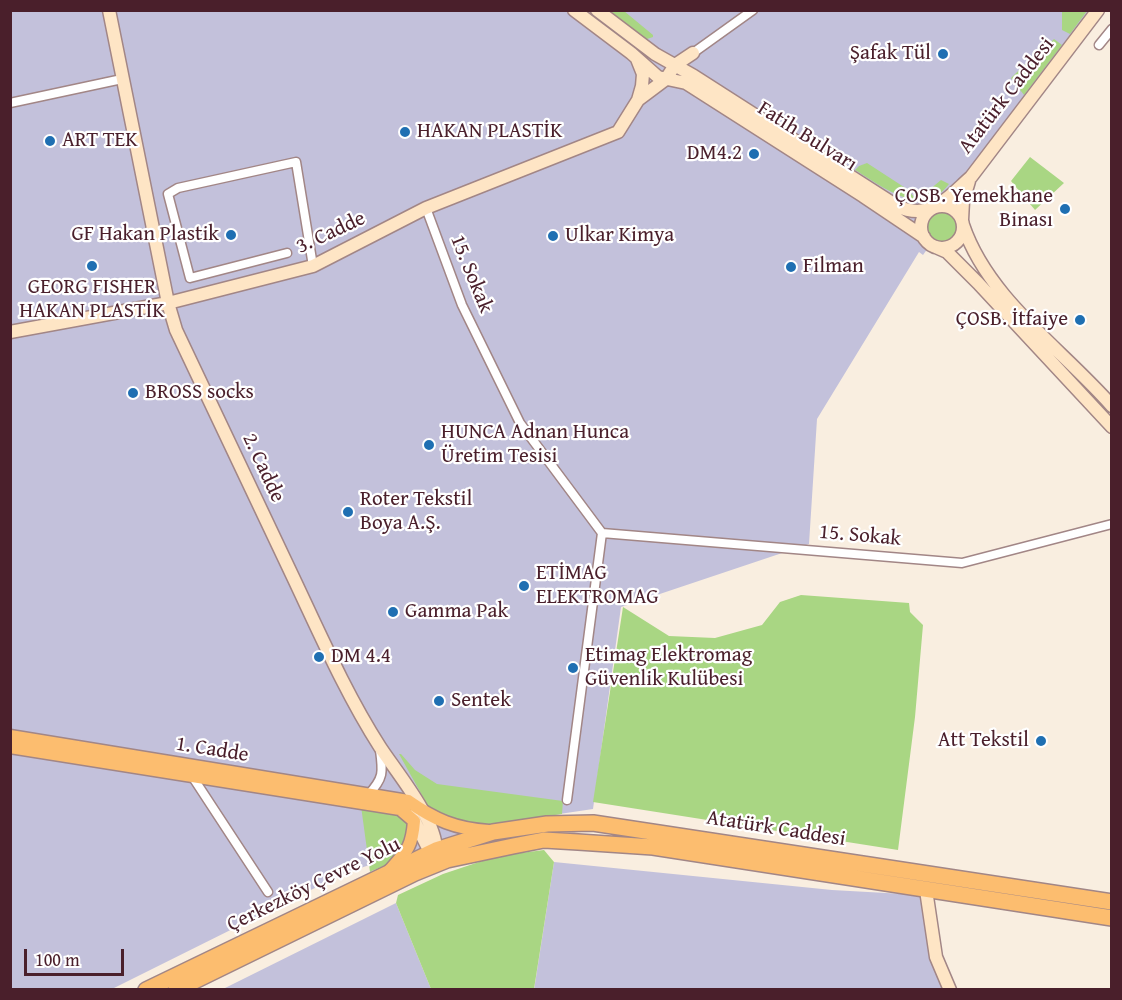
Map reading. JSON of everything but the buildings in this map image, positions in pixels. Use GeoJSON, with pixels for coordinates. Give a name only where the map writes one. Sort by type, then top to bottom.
{"type":"FeatureCollection","features":[{"type":"Feature","properties":{"kind":"highway","name":"Atatürk Caddesi"},"geometry":{"type":"LineString","coordinates":[[442,855],[493,832],[547,824],[593,823],[1112,902]]}},
{"type":"Feature","properties":{"kind":"highway"},"geometry":{"type":"LineString","coordinates":[[176,990],[416,873],[442,855],[544,840],[653,847],[1112,918]]}},
{"type":"Feature","properties":{"kind":"highway","name":"Çerkezköy Çevre Yolu"},"geometry":{"type":"LineString","coordinates":[[146,990],[387,872],[442,855]]}},
{"type":"Feature","properties":{"kind":"main road","name":"1. Cadde"},"geometry":{"type":"LineString","coordinates":[[10,736],[368,795],[404,805]]}},
{"type":"Feature","properties":{"kind":"main road","name":"1. Cadde"},"geometry":{"type":"LineString","coordinates":[[10,747],[192,776],[404,805]]}},
{"type":"Feature","properties":{"kind":"main road"},"geometry":{"type":"LineString","coordinates":[[404,805],[418,816],[471,830],[493,832]]}},
{"type":"Feature","properties":{"kind":"main road"},"geometry":{"type":"LineString","coordinates":[[387,872],[413,841],[418,816]]}},
{"type":"Feature","properties":{"kind":"street","name":"2. Cadde"},"geometry":{"type":"LineString","coordinates":[[109,10],[168,303],[176,330],[354,702],[379,746],[409,788],[418,816],[436,838],[442,855]]}},
{"type":"Feature","properties":{"kind":"street","name":"Fatih Bulvarı"},"geometry":{"type":"LineString","coordinates":[[574,10],[658,77],[686,83],[946,252],[978,283],[1112,427]]}},
{"type":"Feature","properties":{"kind":"street"},"geometry":{"type":"LineString","coordinates":[[597,10],[655,54],[694,76],[897,206],[915,212],[941,206],[951,208],[959,215],[969,243],[982,268],[995,286],[1112,406]]}},
{"type":"Feature","properties":{"kind":"street"},"geometry":{"type":"LineString","coordinates":[[638,100],[666,80],[675,65],[753,10]]}},
{"type":"Feature","properties":{"kind":"street","name":"Atatürk Caddesi"},"geometry":{"type":"LineString","coordinates":[[971,177],[1098,10]]}},
{"type":"Feature","properties":{"kind":"street"},"geometry":{"type":"LineString","coordinates":[[1099,45],[1112,29]]}},
{"type":"Feature","properties":{"kind":"street"},"geometry":{"type":"LineString","coordinates":[[693,53],[694,76]]}},
{"type":"Feature","properties":{"kind":"street"},"geometry":{"type":"LineString","coordinates":[[638,100],[643,74],[641,63],[647,62],[655,54]]}},
{"type":"Feature","properties":{"kind":"street"},"geometry":{"type":"LineString","coordinates":[[10,103],[122,79]]}},
{"type":"Feature","properties":{"kind":"street","name":"3. Cadde"},"geometry":{"type":"LineString","coordinates":[[10,333],[168,303],[313,266],[426,208],[618,132],[638,100]]}},
{"type":"Feature","properties":{"kind":"street"},"geometry":{"type":"LineString","coordinates":[[287,253],[190,278],[168,194],[178,188],[296,162],[313,266]]}},
{"type":"Feature","properties":{"kind":"street"},"geometry":{"type":"LineString","coordinates":[[971,177],[963,201],[959,238],[952,245],[944,247],[927,241],[922,222],[926,214],[949,198],[971,177]]}},
{"type":"Feature","properties":{"kind":"street","name":"15. Sokak"},"geometry":{"type":"LineString","coordinates":[[426,208],[462,305],[520,423],[602,532],[962,563],[1112,524]]}},
{"type":"Feature","properties":{"kind":"street"},"geometry":{"type":"LineString","coordinates":[[567,800],[602,532]]}},
{"type":"Feature","properties":{"kind":"street"},"geometry":{"type":"LineString","coordinates":[[368,795],[376,786],[383,771],[379,746]]}},
{"type":"Feature","properties":{"kind":"street"},"geometry":{"type":"LineString","coordinates":[[192,776],[268,892]]}},
{"type":"Feature","properties":{"kind":"street"},"geometry":{"type":"LineString","coordinates":[[404,805],[409,788]]}},
{"type":"Feature","properties":{"kind":"street"},"geometry":{"type":"LineString","coordinates":[[926,890],[936,957],[950,990]]}},
{"type":"Feature","properties":{"kind":"shaded area"},"geometry":{"type":"Polygon","coordinates":[[[10,11],[1098,11],[923,255],[919,252],[817,419],[809,544],[621,607],[593,809],[499,823],[345,873],[110,990],[11,989],[10,11]]]}},
{"type":"Feature","properties":{"kind":"shaded area"},"geometry":{"type":"Polygon","coordinates":[[[554,862],[832,890],[922,895],[944,990],[534,990],[554,862]]]}},
{"type":"Feature","properties":{"kind":"shaded area"},"geometry":{"type":"Polygon","coordinates":[[[396,903],[431,989],[221,990],[396,903]]]}},
{"type":"Feature","properties":{"kind":"green space"},"geometry":{"type":"Polygon","coordinates":[[[604,11],[624,11],[653,37],[647,39],[604,11]]]}},
{"type":"Feature","properties":{"kind":"green space"},"geometry":{"type":"Polygon","coordinates":[[[1062,11],[1087,11],[1070,34],[1062,30],[1062,11]]]}},
{"type":"Feature","properties":{"kind":"green space"},"geometry":{"type":"Polygon","coordinates":[[[1054,39],[1062,45],[1024,95],[1011,78],[1048,42],[1054,39]]]}},
{"type":"Feature","properties":{"kind":"green space"},"geometry":{"type":"Polygon","coordinates":[[[1030,157],[1064,183],[1035,210],[1011,181],[1030,157]]]}},
{"type":"Feature","properties":{"kind":"green space"},"geometry":{"type":"Polygon","coordinates":[[[867,163],[907,189],[915,198],[928,195],[929,190],[941,180],[949,184],[938,194],[927,199],[915,200],[889,191],[855,170],[867,163]]]}},
{"type":"Feature","properties":{"kind":"green space"},"geometry":{"type":"Polygon","coordinates":[[[942,212],[952,217],[957,227],[952,237],[942,242],[932,237],[927,227],[932,217],[942,212]]]}},
{"type":"Feature","properties":{"kind":"green space"},"geometry":{"type":"Polygon","coordinates":[[[801,595],[909,603],[910,612],[923,625],[915,717],[898,850],[593,802],[623,607],[669,636],[715,638],[762,625],[780,602],[801,595]]]}},
{"type":"Feature","properties":{"kind":"green space"},"geometry":{"type":"Polygon","coordinates":[[[399,754],[415,770],[437,784],[563,801],[562,814],[475,827],[433,815],[399,754]]]}},
{"type":"Feature","properties":{"kind":"green space"},"geometry":{"type":"Polygon","coordinates":[[[361,806],[382,810],[402,819],[406,823],[409,834],[406,845],[399,855],[390,863],[370,872],[361,806]]]}},
{"type":"Feature","properties":{"kind":"green space"},"geometry":{"type":"Polygon","coordinates":[[[544,850],[554,862],[534,989],[431,989],[396,903],[398,895],[443,874],[497,856],[544,850]]]}},
{"type":"Feature","properties":{"kind":"place","name":"Şafak Tül"},"geometry":{"type":"Point","coordinates":[943,54]}},
{"type":"Feature","properties":{"kind":"place","name":"HAKAN PLASTİK"},"geometry":{"type":"Point","coordinates":[405,132]}},
{"type":"Feature","properties":{"kind":"place","name":"ART TEK"},"geometry":{"type":"Point","coordinates":[50,141]}},
{"type":"Feature","properties":{"kind":"place","name":"DM4.2"},"geometry":{"type":"Point","coordinates":[754,154]}},
{"type":"Feature","properties":{"kind":"place","name":"ÇOSB. Yemekhane Binası"},"geometry":{"type":"Point","coordinates":[1065,209]}},
{"type":"Feature","properties":{"kind":"place","name":"GF Hakan Plastik"},"geometry":{"type":"Point","coordinates":[231,235]}},
{"type":"Feature","properties":{"kind":"place","name":"Ulkar Kimya"},"geometry":{"type":"Point","coordinates":[553,236]}},
{"type":"Feature","properties":{"kind":"place","name":"GEORG FISHER HAKAN PLASTİK"},"geometry":{"type":"Point","coordinates":[92,266]}},
{"type":"Feature","properties":{"kind":"place","name":"Filman"},"geometry":{"type":"Point","coordinates":[791,267]}},
{"type":"Feature","properties":{"kind":"place","name":"ÇOSB. İtfaiye"},"geometry":{"type":"Point","coordinates":[1080,320]}},
{"type":"Feature","properties":{"kind":"place","name":"BROSS socks"},"geometry":{"type":"Point","coordinates":[133,393]}},
{"type":"Feature","properties":{"kind":"place","name":"HUNCA Adnan Hunca Üretim Tesisi"},"geometry":{"type":"Point","coordinates":[429,445]}},
{"type":"Feature","properties":{"kind":"place","name":"Roter Tekstil Boya A.Ş."},"geometry":{"type":"Point","coordinates":[348,512]}},
{"type":"Feature","properties":{"kind":"place","name":"ETİMAG ELEKTROMAG"},"geometry":{"type":"Point","coordinates":[524,586]}},
{"type":"Feature","properties":{"kind":"place","name":"Gamma Pak"},"geometry":{"type":"Point","coordinates":[393,612]}},
{"type":"Feature","properties":{"kind":"place","name":"DM 4.4"},"geometry":{"type":"Point","coordinates":[319,657]}},
{"type":"Feature","properties":{"kind":"place","name":"Etimag Elektromag Güvenlik Kulübesi"},"geometry":{"type":"Point","coordinates":[573,668]}},
{"type":"Feature","properties":{"kind":"place","name":"Sentek"},"geometry":{"type":"Point","coordinates":[439,701]}},
{"type":"Feature","properties":{"kind":"place","name":"Att Tekstil"},"geometry":{"type":"Point","coordinates":[1041,741]}}]}
